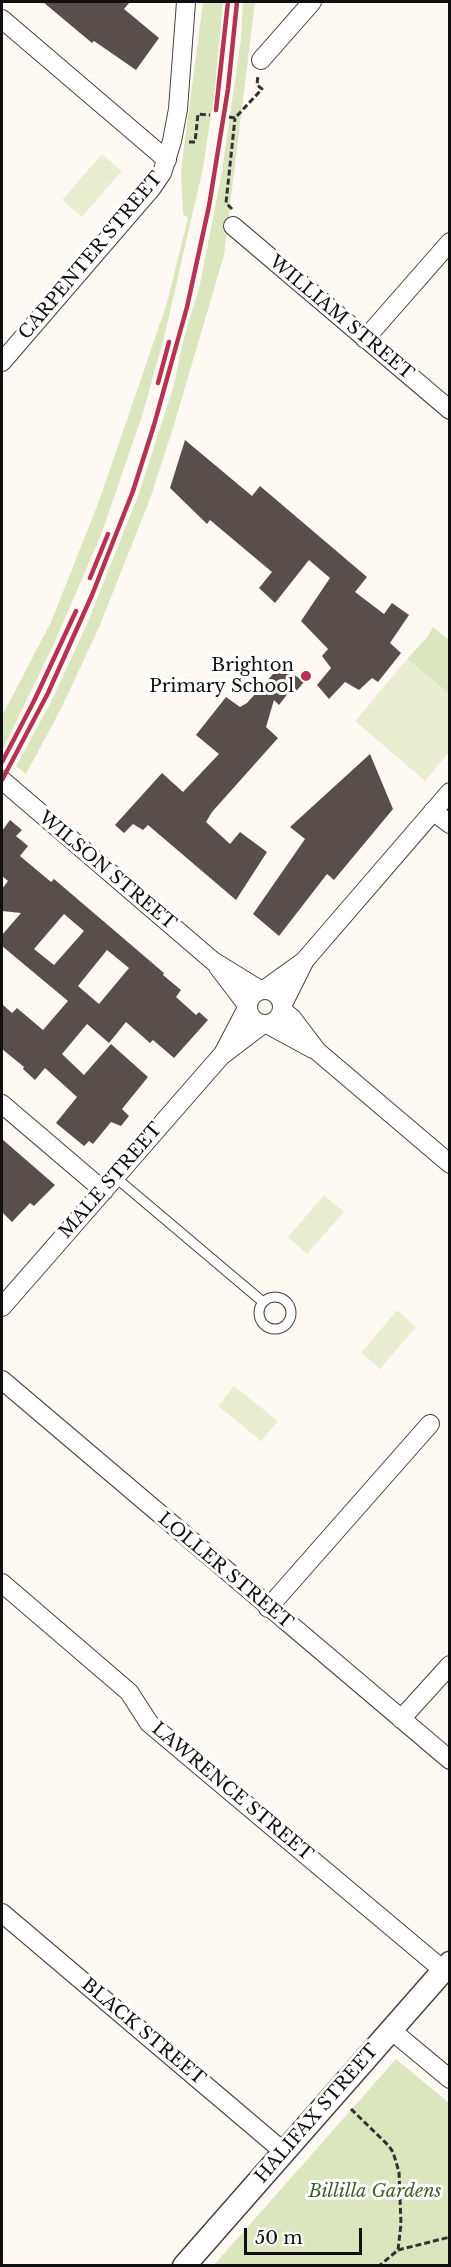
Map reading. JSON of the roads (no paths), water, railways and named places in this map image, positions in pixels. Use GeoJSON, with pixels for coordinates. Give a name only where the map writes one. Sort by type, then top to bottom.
{"type":"FeatureCollection","features":[{"type":"Feature","properties":{"kind":"street","name":"CARPENTER STREET"},"geometry":{"type":"LineString","coordinates":[[2,362],[151,189],[162,173],[172,141],[177,109],[186,2]]}},
{"type":"Feature","properties":{"kind":"street"},"geometry":{"type":"LineString","coordinates":[[261,60],[312,2]]}},
{"type":"Feature","properties":{"kind":"street"},"geometry":{"type":"LineString","coordinates":[[2,19],[167,160]]}},
{"type":"Feature","properties":{"kind":"street","name":"WILLIAM STREET"},"geometry":{"type":"LineString","coordinates":[[233,226],[450,411]]}},
{"type":"Feature","properties":{"kind":"street"},"geometry":{"type":"LineString","coordinates":[[365,339],[450,242]]}},
{"type":"Feature","properties":{"kind":"street","name":"WILSON STREET"},"geometry":{"type":"LineString","coordinates":[[7,785],[213,961],[263,990]]}},
{"type":"Feature","properties":{"kind":"street"},"geometry":{"type":"LineString","coordinates":[[317,1051],[252,1019],[247,1007],[251,995],[263,990],[305,960],[450,792]]}},
{"type":"Feature","properties":{"kind":"street"},"geometry":{"type":"LineString","coordinates":[[433,811],[450,824]]}},
{"type":"Feature","properties":{"kind":"street"},"geometry":{"type":"LineString","coordinates":[[265,1024],[277,1019],[305,960]]}},
{"type":"Feature","properties":{"kind":"street","name":"WILSON STREET"},"geometry":{"type":"LineString","coordinates":[[213,961],[247,1007]]}},
{"type":"Feature","properties":{"kind":"street"},"geometry":{"type":"LineString","coordinates":[[263,990],[279,996],[282,1008],[317,1051],[450,1164]]}},
{"type":"Feature","properties":{"kind":"street","name":"MALE STREET"},"geometry":{"type":"LineString","coordinates":[[221,1056],[247,1007]]}},
{"type":"Feature","properties":{"kind":"street","name":"MALE STREET"},"geometry":{"type":"LineString","coordinates":[[2,1307],[221,1056],[265,1024]]}},
{"type":"Feature","properties":{"kind":"street"},"geometry":{"type":"LineString","coordinates":[[2,1104],[109,1184]]}},
{"type":"Feature","properties":{"kind":"street","name":"LOLLER STREET"},"geometry":{"type":"LineString","coordinates":[[2,1380],[268,1608],[450,1760]]}},
{"type":"Feature","properties":{"kind":"street"},"geometry":{"type":"LineString","coordinates":[[268,1608],[430,1424]]}},
{"type":"Feature","properties":{"kind":"street","name":"LAWRENCE STREET"},"geometry":{"type":"LineString","coordinates":[[2,1583],[129,1692],[149,1723],[446,1966]]}},
{"type":"Feature","properties":{"kind":"street"},"geometry":{"type":"LineString","coordinates":[[401,1719],[450,1665]]}},
{"type":"Feature","properties":{"kind":"street","name":"BLACK STREET"},"geometry":{"type":"LineString","coordinates":[[2,1913],[284,2152]]}},
{"type":"Feature","properties":{"kind":"street","name":"HALIFAX STREET"},"geometry":{"type":"LineString","coordinates":[[184,2265],[446,1966]]}},
{"type":"Feature","properties":{"kind":"street"},"geometry":{"type":"LineString","coordinates":[[391,2030],[450,2079]]}},
{"type":"Feature","properties":{"kind":"lane"},"geometry":{"type":"LineString","coordinates":[[109,1184],[263,1302]]}},
{"type":"Feature","properties":{"kind":"railway"},"geometry":{"type":"LineString","coordinates":[[216,110],[228,2]]}},
{"type":"Feature","properties":{"kind":"railway"},"geometry":{"type":"LineString","coordinates":[[2,780],[48,693],[92,595],[133,491],[154,425],[187,307],[209,206],[228,89],[237,2]]}},
{"type":"Feature","properties":{"kind":"railway"},"geometry":{"type":"LineString","coordinates":[[158,383],[169,342]]}},
{"type":"Feature","properties":{"kind":"railway"},"geometry":{"type":"LineString","coordinates":[[90,578],[108,534]]}},
{"type":"Feature","properties":{"kind":"railway"},"geometry":{"type":"LineString","coordinates":[[2,762],[34,701],[76,611]]}},
{"type":"Feature","properties":{"kind":"place","name":"Brighton Primary School"},"geometry":{"type":"Point","coordinates":[306,676]}},
{"type":"Feature","properties":{"kind":"park label","name":"Billilla Gardens"},"geometry":{"type":"Point","coordinates":[375,2192]}}]}
